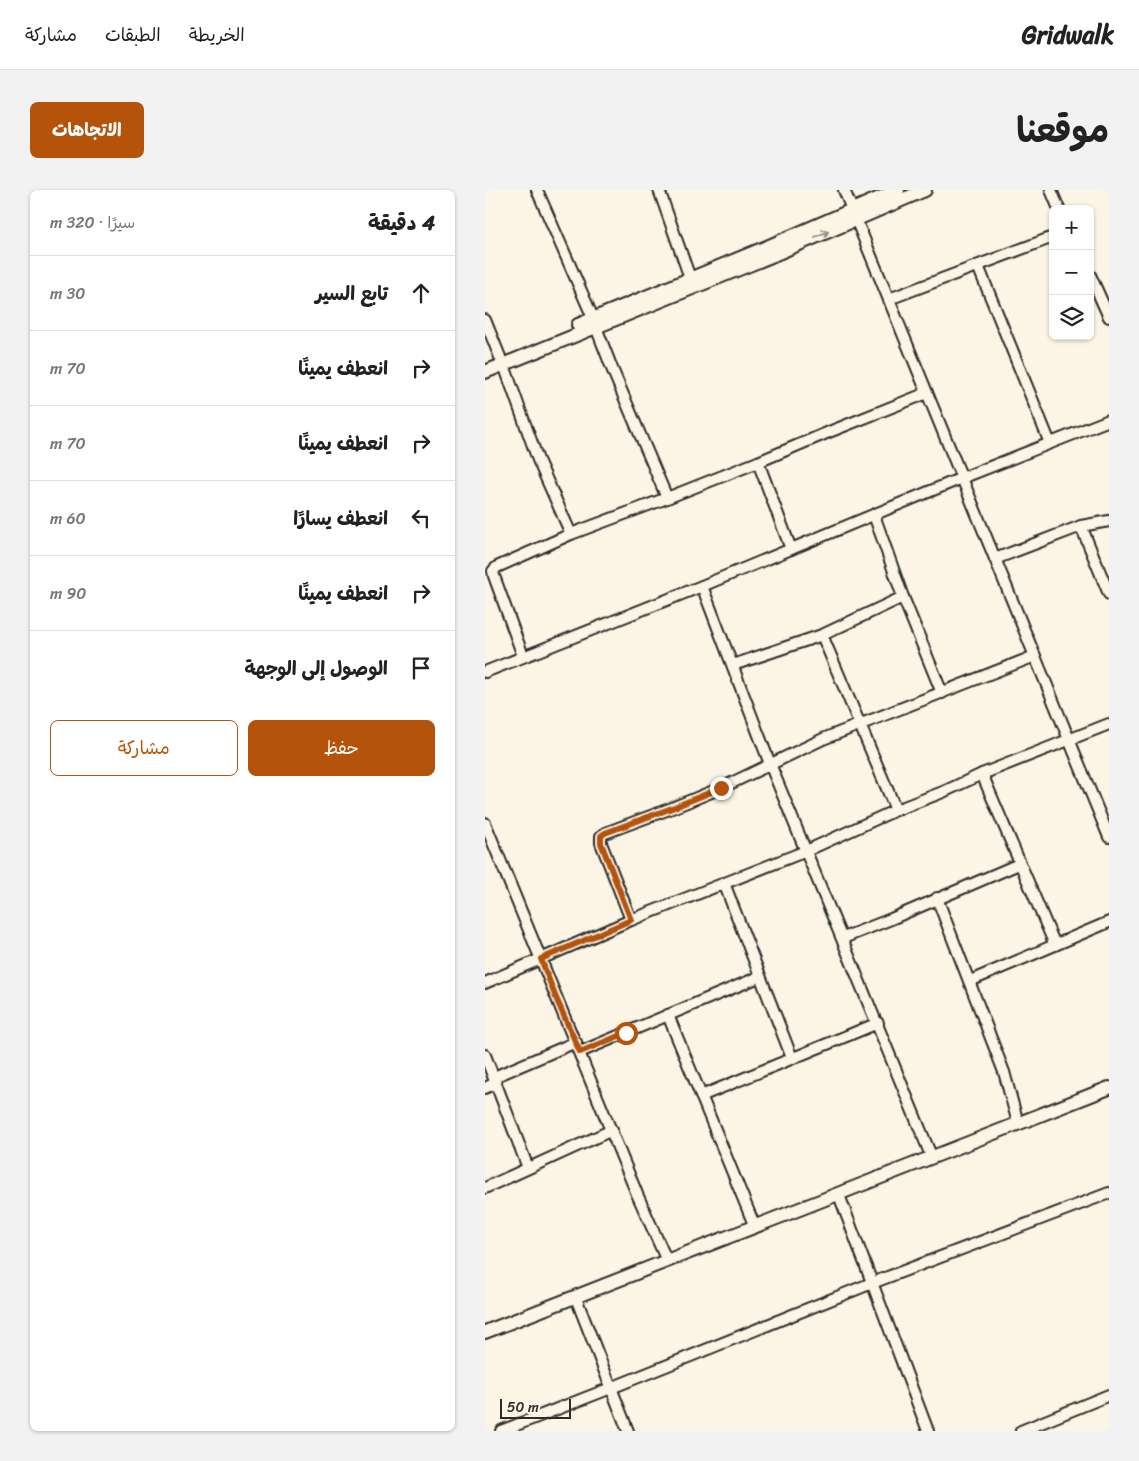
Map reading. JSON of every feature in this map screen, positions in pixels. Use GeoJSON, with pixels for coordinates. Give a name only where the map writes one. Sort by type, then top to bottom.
{"type":"FeatureCollection","features":[{"type":"Feature","properties":{"kind":"street"},"geometry":{"type":"LineString","coordinates":[[537,190],[667,498]]}},
{"type":"Feature","properties":{"kind":"street"},"geometry":{"type":"LineString","coordinates":[[659,190],[691,278]]}},
{"type":"Feature","properties":{"kind":"street"},"geometry":{"type":"LineString","coordinates":[[844,190],[1109,837]]}},
{"type":"Feature","properties":{"kind":"street"},"geometry":{"type":"LineString","coordinates":[[485,372],[502,361],[854,215],[898,190]]}},
{"type":"Feature","properties":{"kind":"street"},"geometry":{"type":"LineString","coordinates":[[594,322],[691,278],[767,247],[925,190]]}},
{"type":"Feature","properties":{"kind":"street"},"geometry":{"type":"LineString","coordinates":[[1051,190],[1057,205]]}},
{"type":"Feature","properties":{"kind":"street"},"geometry":{"type":"LineString","coordinates":[[889,300],[1049,239]]}},
{"type":"Feature","properties":{"kind":"street"},"geometry":{"type":"LineString","coordinates":[[978,266],[1049,443]]}},
{"type":"Feature","properties":{"kind":"street"},"geometry":{"type":"LineString","coordinates":[[1094,284],[1109,317]]}},
{"type":"Feature","properties":{"kind":"street"},"geometry":{"type":"LineString","coordinates":[[485,320],[538,460],[571,534]]}},
{"type":"Feature","properties":{"kind":"street"},"geometry":{"type":"LineString","coordinates":[[485,363],[502,361]]}},
{"type":"Feature","properties":{"kind":"street"},"geometry":{"type":"LineString","coordinates":[[523,656],[494,576],[493,571],[497,567],[571,534],[758,462],[927,393]]}},
{"type":"Feature","properties":{"kind":"street"},"geometry":{"type":"LineString","coordinates":[[485,672],[702,586],[962,478],[1109,420]]}},
{"type":"Feature","properties":{"kind":"street"},"geometry":{"type":"LineString","coordinates":[[758,462],[791,549]]}},
{"type":"Feature","properties":{"kind":"street"},"geometry":{"type":"LineString","coordinates":[[874,515],[903,597],[942,693]]}},
{"type":"Feature","properties":{"kind":"street"},"geometry":{"type":"LineString","coordinates":[[995,559],[1081,526],[1109,521]]}},
{"type":"Feature","properties":{"kind":"street"},"geometry":{"type":"LineString","coordinates":[[1081,526],[1109,594]]}},
{"type":"Feature","properties":{"kind":"street"},"geometry":{"type":"LineString","coordinates":[[702,586],[771,764],[933,1158]]}},
{"type":"Feature","properties":{"kind":"street"},"geometry":{"type":"LineString","coordinates":[[733,665],[822,635],[903,597]]}},
{"type":"Feature","properties":{"kind":"street"},"geometry":{"type":"LineString","coordinates":[[822,635],[896,810]]}},
{"type":"Feature","properties":{"kind":"street"},"geometry":{"type":"LineString","coordinates":[[631,920],[601,843],[601,836],[605,833],[721,788],[823,739],[1035,656]]}},
{"type":"Feature","properties":{"kind":"street"},"geometry":{"type":"LineString","coordinates":[[485,983],[631,920],[806,850],[982,774],[1109,724]]}},
{"type":"Feature","properties":{"kind":"street"},"geometry":{"type":"LineString","coordinates":[[982,774],[1055,945]]}},
{"type":"Feature","properties":{"kind":"street"},"geometry":{"type":"LineString","coordinates":[[485,823],[637,1194],[667,1261]]}},
{"type":"Feature","properties":{"kind":"street"},"geometry":{"type":"LineString","coordinates":[[843,938],[1019,864]]}},
{"type":"Feature","properties":{"kind":"street"},"geometry":{"type":"LineString","coordinates":[[724,883],[792,1058]]}},
{"type":"Feature","properties":{"kind":"street"},"geometry":{"type":"LineString","coordinates":[[937,898],[1004,1072],[1018,1123]]}},
{"type":"Feature","properties":{"kind":"street"},"geometry":{"type":"LineString","coordinates":[[970,981],[1109,922]]}},
{"type":"Feature","properties":{"kind":"street"},"geometry":{"type":"LineString","coordinates":[[485,1088],[495,1080],[578,1047],[668,1016],[759,977]]}},
{"type":"Feature","properties":{"kind":"street"},"geometry":{"type":"LineString","coordinates":[[668,1016],[755,1227]]}},
{"type":"Feature","properties":{"kind":"street"},"geometry":{"type":"LineString","coordinates":[[701,1096],[878,1023]]}},
{"type":"Feature","properties":{"kind":"street"},"geometry":{"type":"LineString","coordinates":[[485,1055],[528,1168]]}},
{"type":"Feature","properties":{"kind":"street"},"geometry":{"type":"LineString","coordinates":[[485,1332],[1109,1088]]}},
{"type":"Feature","properties":{"kind":"street"},"geometry":{"type":"LineString","coordinates":[[485,1188],[612,1130]]}},
{"type":"Feature","properties":{"kind":"street"},"geometry":{"type":"LineString","coordinates":[[501,1431],[872,1283],[1109,1193]]}},
{"type":"Feature","properties":{"kind":"street"},"geometry":{"type":"LineString","coordinates":[[839,1195],[928,1431]]}},
{"type":"Feature","properties":{"kind":"street"},"geometry":{"type":"LineString","coordinates":[[576,1298],[628,1431]]}},
{"type":"Feature","properties":{"kind":"street"},"geometry":{"type":"LineString","coordinates":[[1021,1431],[1109,1395]]}},
{"type":"Feature","properties":{"kind":"route"},"geometry":{"type":"LineString","coordinates":[[626,1033],[580,1052],[541,959],[631,920],[601,843],[601,836],[721,788]]}}]}
